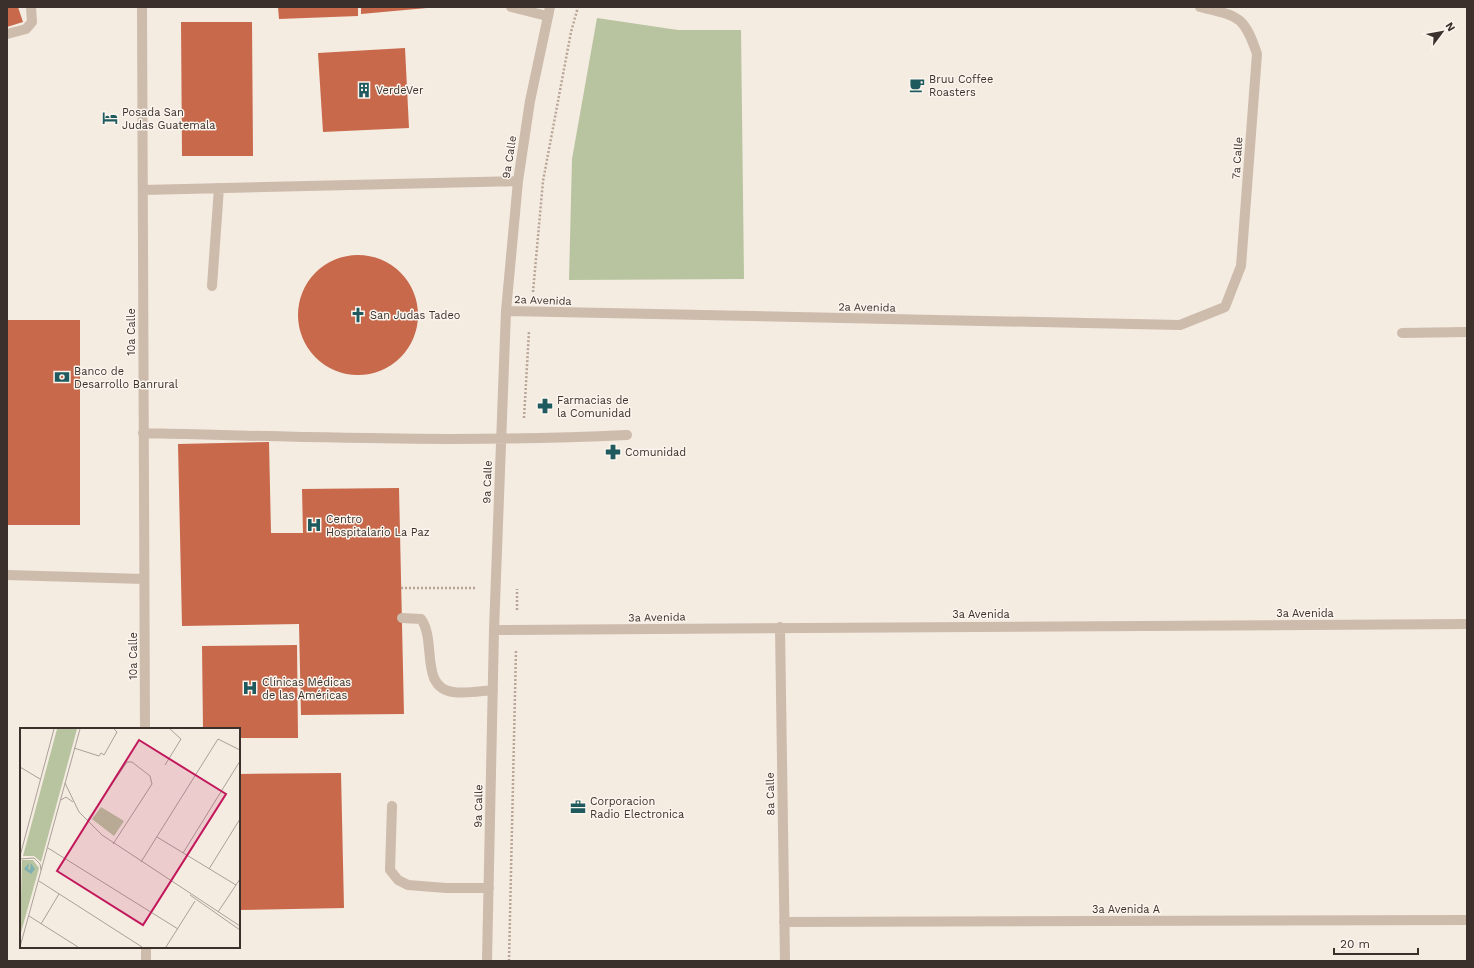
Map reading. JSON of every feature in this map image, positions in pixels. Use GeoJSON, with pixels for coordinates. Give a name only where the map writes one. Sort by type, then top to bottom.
{"type":"FeatureCollection","features":[{"type":"Feature","properties":{"kind":"street"},"geometry":{"type":"LineString","coordinates":[[7,34],[26,29],[32,22],[31,7]]}},
{"type":"Feature","properties":{"kind":"street","name":"10a Calle"},"geometry":{"type":"LineString","coordinates":[[142,7],[145,728]]}},
{"type":"Feature","properties":{"kind":"street"},"geometry":{"type":"LineString","coordinates":[[511,7],[548,12]]}},
{"type":"Feature","properties":{"kind":"street","name":"7a Calle"},"geometry":{"type":"LineString","coordinates":[[1200,7],[1235,16],[1250,32],[1257,54],[1241,266],[1225,308]]}},
{"type":"Feature","properties":{"kind":"street","name":"9a Calle"},"geometry":{"type":"LineString","coordinates":[[487,961],[494,630],[506,311],[518,181],[530,101],[548,12]]}},
{"type":"Feature","properties":{"kind":"street"},"geometry":{"type":"LineString","coordinates":[[143,190],[518,181]]}},
{"type":"Feature","properties":{"kind":"street"},"geometry":{"type":"LineString","coordinates":[[212,286],[219,188]]}},
{"type":"Feature","properties":{"kind":"street","name":"2a Avenida"},"geometry":{"type":"LineString","coordinates":[[506,311],[1180,325],[1225,308]]}},
{"type":"Feature","properties":{"kind":"street"},"geometry":{"type":"LineString","coordinates":[[1402,333],[1467,332]]}},
{"type":"Feature","properties":{"kind":"street"},"geometry":{"type":"LineString","coordinates":[[143,434],[501,439],[628,435]]}},
{"type":"Feature","properties":{"kind":"street"},"geometry":{"type":"LineString","coordinates":[[7,575],[144,579]]}},
{"type":"Feature","properties":{"kind":"street"},"geometry":{"type":"LineString","coordinates":[[402,618],[421,619],[425,624],[428,632],[432,673],[437,684],[451,692],[493,690]]}},
{"type":"Feature","properties":{"kind":"street","name":"3a Avenida"},"geometry":{"type":"LineString","coordinates":[[494,630],[780,627],[1467,624]]}},
{"type":"Feature","properties":{"kind":"street","name":"8a Calle"},"geometry":{"type":"LineString","coordinates":[[780,627],[785,961]]}},
{"type":"Feature","properties":{"kind":"street"},"geometry":{"type":"LineString","coordinates":[[392,806],[390,870],[398,880],[408,885],[446,888],[489,888]]}},
{"type":"Feature","properties":{"kind":"street","name":"3a Avenida A"},"geometry":{"type":"LineString","coordinates":[[784,922],[1467,920]]}},
{"type":"Feature","properties":{"kind":"street"},"geometry":{"type":"LineString","coordinates":[[146,948],[146,961]]}},
{"type":"Feature","properties":{"kind":"path"},"geometry":{"type":"LineString","coordinates":[[523,439],[531,312],[543,181],[578,7]]}},
{"type":"Feature","properties":{"kind":"path"},"geometry":{"type":"LineString","coordinates":[[401,588],[465,588]]}},
{"type":"Feature","properties":{"kind":"path"},"geometry":{"type":"LineString","coordinates":[[509,961],[517,588]]}},
{"type":"Feature","properties":{"kind":"green space"},"geometry":{"type":"Polygon","coordinates":[[[597,18],[678,30],[741,30],[744,279],[569,280],[572,159],[597,18]]]}},
{"type":"Feature","properties":{"kind":"building"},"geometry":{"type":"Polygon","coordinates":[[[7,7],[18,7],[23,22],[7,27],[7,7]]]}},
{"type":"Feature","properties":{"kind":"building"},"geometry":{"type":"Polygon","coordinates":[[[278,7],[358,7],[358,16],[279,19],[278,7]]]}},
{"type":"Feature","properties":{"kind":"building"},"geometry":{"type":"Polygon","coordinates":[[[361,7],[427,7],[427,8],[361,14],[361,7]]]}},
{"type":"Feature","properties":{"kind":"building"},"geometry":{"type":"Polygon","coordinates":[[[181,22],[252,22],[253,156],[182,156],[181,22]]]}},
{"type":"Feature","properties":{"kind":"building","name":"VerdeVer"},"geometry":{"type":"Polygon","coordinates":[[[405,48],[409,128],[323,132],[318,53],[405,48]]]}},
{"type":"Feature","properties":{"kind":"building","name":"San Judas Tadeo"},"geometry":{"type":"Polygon","coordinates":[[[358,255],[381,259],[401,272],[414,292],[418,315],[414,338],[401,358],[381,371],[358,375],[335,371],[315,358],[302,338],[298,315],[302,292],[315,272],[335,259],[358,255]]]}},
{"type":"Feature","properties":{"kind":"building"},"geometry":{"type":"Polygon","coordinates":[[[7,320],[80,320],[80,525],[7,525],[7,320]]]}},
{"type":"Feature","properties":{"kind":"building"},"geometry":{"type":"Polygon","coordinates":[[[269,442],[271,533],[303,533],[302,489],[399,488],[404,714],[301,715],[299,624],[182,626],[178,444],[269,442]]]}},
{"type":"Feature","properties":{"kind":"building","name":"Clínicas Médicas de las Américas"},"geometry":{"type":"Polygon","coordinates":[[[297,645],[298,738],[240,738],[240,728],[203,728],[202,646],[297,645]]]}},
{"type":"Feature","properties":{"kind":"building"},"geometry":{"type":"Polygon","coordinates":[[[341,773],[344,908],[240,910],[240,774],[341,773]]]}},
{"type":"Feature","properties":{"kind":"place","name":"Bruu Coffee Roasters"},"geometry":{"type":"Point","coordinates":[917,85]}},
{"type":"Feature","properties":{"kind":"place","name":"VerdeVer"},"geometry":{"type":"Point","coordinates":[364,90]}},
{"type":"Feature","properties":{"kind":"place","name":"Posada San Judas Guatemala"},"geometry":{"type":"Point","coordinates":[110,118]}},
{"type":"Feature","properties":{"kind":"place","name":"San Judas Tadeo"},"geometry":{"type":"Point","coordinates":[358,315]}},
{"type":"Feature","properties":{"kind":"place","name":"Banco de Desarrollo Banrural"},"geometry":{"type":"Point","coordinates":[62,377]}},
{"type":"Feature","properties":{"kind":"place","name":"Farmacias de la Comunidad"},"geometry":{"type":"Point","coordinates":[545,406]}},
{"type":"Feature","properties":{"kind":"place","name":"Comunidad"},"geometry":{"type":"Point","coordinates":[613,452]}},
{"type":"Feature","properties":{"kind":"place","name":"Centro Hospitalario La Paz"},"geometry":{"type":"Point","coordinates":[314,525]}},
{"type":"Feature","properties":{"kind":"place","name":"Clínicas Médicas de las Américas"},"geometry":{"type":"Point","coordinates":[250,688]}},
{"type":"Feature","properties":{"kind":"place","name":"Corporacion Radio Electronica"},"geometry":{"type":"Point","coordinates":[578,807]}}]}
